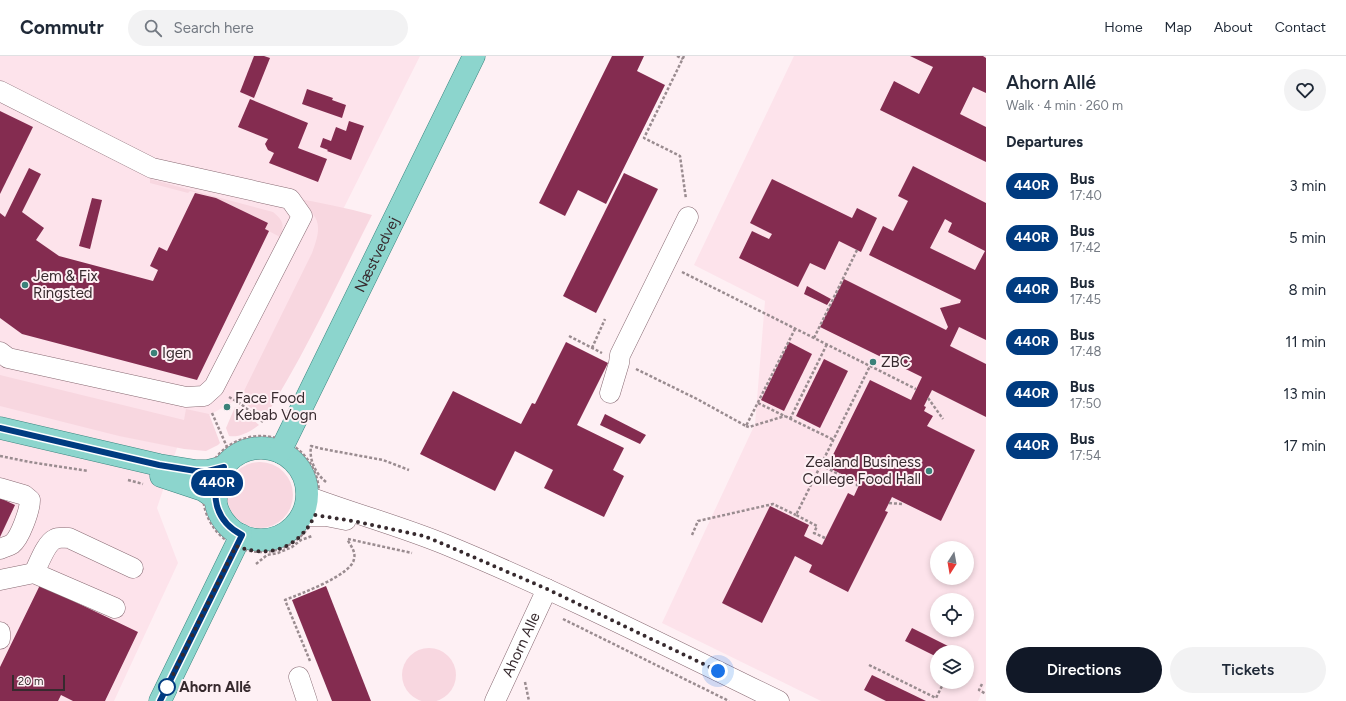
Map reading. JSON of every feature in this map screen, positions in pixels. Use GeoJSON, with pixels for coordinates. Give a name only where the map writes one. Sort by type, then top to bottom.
{"type":"FeatureCollection","features":[{"type":"Feature","properties":{"kind":"main road","name":"Næstvedvej"},"geometry":{"type":"LineString","coordinates":[[283,447],[474,56]]}},
{"type":"Feature","properties":{"kind":"main road"},"geometry":{"type":"LineString","coordinates":[[0,428],[159,465],[196,471],[211,484],[222,518],[231,528],[239,541]]}},
{"type":"Feature","properties":{"kind":"main road"},"geometry":{"type":"LineString","coordinates":[[0,441],[89,457],[147,472],[211,484]]}},
{"type":"Feature","properties":{"kind":"main road"},"geometry":{"type":"LineString","coordinates":[[211,484],[234,457],[246,451],[260,448],[283,447],[287,456],[298,467],[305,481],[315,508],[294,527],[276,537],[262,540],[255,539],[239,541]]}},
{"type":"Feature","properties":{"kind":"main road"},"geometry":{"type":"LineString","coordinates":[[160,701],[239,541]]}},
{"type":"Feature","properties":{"kind":"street"},"geometry":{"type":"LineString","coordinates":[[0,91],[152,168],[290,199],[302,216],[209,391],[186,397],[8,358],[0,352]]}},
{"type":"Feature","properties":{"kind":"street"},"geometry":{"type":"LineString","coordinates":[[610,393],[620,362],[620,355],[688,217]]}},
{"type":"Feature","properties":{"kind":"street"},"geometry":{"type":"LineString","coordinates":[[0,433],[40,437]]}},
{"type":"Feature","properties":{"kind":"street"},"geometry":{"type":"LineString","coordinates":[[0,488],[24,495],[30,500],[30,507],[17,539],[12,544],[0,549]]}},
{"type":"Feature","properties":{"kind":"street"},"geometry":{"type":"LineString","coordinates":[[315,508],[353,521],[424,536],[547,589],[779,701]]}},
{"type":"Feature","properties":{"kind":"street"},"geometry":{"type":"LineString","coordinates":[[34,573],[50,543],[54,539],[60,538],[69,538],[133,568]]}},
{"type":"Feature","properties":{"kind":"street"},"geometry":{"type":"LineString","coordinates":[[0,580],[34,573],[115,608]]}},
{"type":"Feature","properties":{"kind":"street","name":"Ahorn Alle"},"geometry":{"type":"LineString","coordinates":[[495,701],[547,589]]}},
{"type":"Feature","properties":{"kind":"street"},"geometry":{"type":"LineString","coordinates":[[0,632],[0,639]]}},
{"type":"Feature","properties":{"kind":"street"},"geometry":{"type":"LineString","coordinates":[[305,671],[307,701]]}},
{"type":"Feature","properties":{"kind":"path"},"geometry":{"type":"LineString","coordinates":[[677,56],[683,58],[644,138],[680,156],[688,217]]}},
{"type":"Feature","properties":{"kind":"path"},"geometry":{"type":"LineString","coordinates":[[814,338],[857,250]]}},
{"type":"Feature","properties":{"kind":"path"},"geometry":{"type":"LineString","coordinates":[[666,264],[916,389]]}},
{"type":"Feature","properties":{"kind":"path"},"geometry":{"type":"LineString","coordinates":[[592,348],[605,319]]}},
{"type":"Feature","properties":{"kind":"path"},"geometry":{"type":"LineString","coordinates":[[746,426],[795,329]]}},
{"type":"Feature","properties":{"kind":"path"},"geometry":{"type":"LineString","coordinates":[[569,336],[746,426],[749,427],[786,416]]}},
{"type":"Feature","properties":{"kind":"path"},"geometry":{"type":"LineString","coordinates":[[790,419],[827,344]]}},
{"type":"Feature","properties":{"kind":"path"},"geometry":{"type":"LineString","coordinates":[[796,515],[870,366]]}},
{"type":"Feature","properties":{"kind":"path"},"geometry":{"type":"LineString","coordinates":[[263,422],[241,404],[209,391],[213,528],[220,535],[239,541],[246,550],[267,552],[287,546],[304,533],[315,508],[321,478],[313,465],[310,454],[311,446],[383,460],[408,470]]}},
{"type":"Feature","properties":{"kind":"path"},"geometry":{"type":"LineString","coordinates":[[928,398],[943,419]]}},
{"type":"Feature","properties":{"kind":"path"},"geometry":{"type":"LineString","coordinates":[[758,403],[834,440]]}},
{"type":"Feature","properties":{"kind":"path"},"geometry":{"type":"LineString","coordinates":[[211,484],[244,439],[262,436],[274,438],[283,447],[298,450],[309,461],[317,480],[319,490],[315,508],[301,540],[292,547],[278,554],[267,555],[256,564]]}},
{"type":"Feature","properties":{"kind":"path"},"geometry":{"type":"LineString","coordinates":[[0,456],[91,471]]}},
{"type":"Feature","properties":{"kind":"path"},"geometry":{"type":"LineString","coordinates":[[211,484],[216,458],[211,484]]}},
{"type":"Feature","properties":{"kind":"path"},"geometry":{"type":"LineString","coordinates":[[821,465],[857,484],[858,488]]}},
{"type":"Feature","properties":{"kind":"path"},"geometry":{"type":"LineString","coordinates":[[124,479],[145,485]]}},
{"type":"Feature","properties":{"kind":"path"},"geometry":{"type":"LineString","coordinates":[[889,503],[902,504]]}},
{"type":"Feature","properties":{"kind":"path"},"geometry":{"type":"LineString","coordinates":[[692,535],[698,521],[773,504],[817,526],[814,533],[826,538]]}},
{"type":"Feature","properties":{"kind":"path"},"geometry":{"type":"LineString","coordinates":[[305,671],[285,600],[335,578],[350,566],[354,561],[355,553],[347,539]]}},
{"type":"Feature","properties":{"kind":"path"},"geometry":{"type":"LineString","coordinates":[[869,665],[936,698],[940,689]]}},
{"type":"Feature","properties":{"kind":"path"},"geometry":{"type":"LineString","coordinates":[[982,684],[979,690],[986,694]]}},
{"type":"Feature","properties":{"kind":"shaded area"},"geometry":{"type":"Polygon","coordinates":[[[0,56],[420,56],[252,391],[183,430],[157,508],[178,563],[114,701],[0,701],[0,56]]]}},
{"type":"Feature","properties":{"kind":"shaded area","name":"ZBC"},"geometry":{"type":"Polygon","coordinates":[[[794,56],[986,56],[986,683],[978,701],[821,701],[662,623],[755,424],[765,301],[694,265],[794,56]]]}},
{"type":"Feature","properties":{"kind":"shaded area"},"geometry":{"type":"Polygon","coordinates":[[[150,179],[273,212],[281,220],[283,226],[280,237],[265,229],[268,223],[216,198],[190,191],[188,193],[150,183],[150,179]]]}},
{"type":"Feature","properties":{"kind":"shaded area"},"geometry":{"type":"Polygon","coordinates":[[[295,198],[372,215],[307,344],[264,419],[240,399],[312,253],[318,234],[317,221],[314,216],[310,210],[295,198]]]}},
{"type":"Feature","properties":{"kind":"shaded area"},"geometry":{"type":"Polygon","coordinates":[[[0,375],[184,420],[186,409],[209,414],[220,443],[206,451],[184,449],[119,436],[0,406],[0,375]]]}},
{"type":"Feature","properties":{"kind":"shaded area"},"geometry":{"type":"Polygon","coordinates":[[[235,407],[239,407],[259,425],[249,432],[241,435],[229,436],[226,428],[235,407]]]}},
{"type":"Feature","properties":{"kind":"shaded area"},"geometry":{"type":"Polygon","coordinates":[[[260,462],[273,465],[283,472],[290,482],[293,495],[290,508],[283,518],[273,525],[260,528],[247,525],[237,518],[230,508],[227,495],[230,482],[237,472],[247,465],[260,462]]]}},
{"type":"Feature","properties":{"kind":"shaded area"},"geometry":{"type":"Polygon","coordinates":[[[429,648],[439,650],[448,656],[454,665],[456,675],[454,685],[448,694],[439,700],[429,702],[419,700],[410,694],[404,685],[402,675],[404,665],[410,656],[419,650],[429,648]]]}},
{"type":"Feature","properties":{"kind":"building"},"geometry":{"type":"Polygon","coordinates":[[[254,56],[264,56],[270,58],[254,98],[240,92],[254,56]]]}},
{"type":"Feature","properties":{"kind":"building"},"geometry":{"type":"Polygon","coordinates":[[[612,56],[644,56],[637,71],[665,85],[606,204],[578,190],[565,216],[539,203],[612,56]]]}},
{"type":"Feature","properties":{"kind":"building"},"geometry":{"type":"Polygon","coordinates":[[[910,56],[983,56],[986,58],[986,93],[973,87],[960,114],[986,127],[986,162],[880,110],[894,81],[919,94],[933,67],[910,56]]]}},
{"type":"Feature","properties":{"kind":"building"},"geometry":{"type":"Polygon","coordinates":[[[307,89],[333,98],[332,100],[346,105],[342,118],[302,104],[307,89]]]}},
{"type":"Feature","properties":{"kind":"building"},"geometry":{"type":"Polygon","coordinates":[[[250,99],[308,123],[298,148],[327,159],[318,182],[269,163],[274,153],[268,150],[265,144],[268,139],[238,127],[250,99]]]}},
{"type":"Feature","properties":{"kind":"building"},"geometry":{"type":"Polygon","coordinates":[[[0,111],[33,127],[0,194],[0,111]]]}},
{"type":"Feature","properties":{"kind":"building"},"geometry":{"type":"Polygon","coordinates":[[[349,121],[364,126],[351,160],[320,147],[323,138],[331,141],[336,127],[346,131],[349,121]]]}},
{"type":"Feature","properties":{"kind":"building"},"geometry":{"type":"Polygon","coordinates":[[[913,166],[986,203],[986,340],[959,327],[950,346],[986,364],[986,417],[932,390],[924,406],[926,407],[924,411],[933,416],[927,426],[975,450],[941,521],[892,497],[885,511],[888,512],[848,592],[809,572],[812,565],[795,556],[762,623],[722,603],[770,506],[809,525],[804,536],[822,545],[848,493],[854,496],[860,483],[827,467],[870,380],[911,400],[922,377],[820,327],[844,279],[946,330],[948,327],[940,308],[960,303],[961,300],[869,255],[883,226],[893,231],[908,201],[898,196],[913,166]],[[945,219],[930,248],[975,270],[985,251],[948,232],[952,223],[945,219]]]}},
{"type":"Feature","properties":{"kind":"building"},"geometry":{"type":"Polygon","coordinates":[[[29,168],[41,174],[22,212],[44,228],[36,240],[59,256],[153,281],[158,270],[150,266],[159,247],[167,251],[195,193],[216,198],[268,223],[265,229],[269,231],[197,380],[22,334],[0,318],[0,213],[5,217],[29,168]]]}},
{"type":"Feature","properties":{"kind":"building"},"geometry":{"type":"Polygon","coordinates":[[[624,173],[658,189],[596,313],[563,296],[624,173]]]}},
{"type":"Feature","properties":{"kind":"building"},"geometry":{"type":"Polygon","coordinates":[[[772,179],[852,218],[857,208],[877,218],[861,252],[839,241],[825,270],[810,263],[798,287],[739,258],[752,231],[769,239],[772,234],[750,223],[772,179]]]}},
{"type":"Feature","properties":{"kind":"building"},"geometry":{"type":"Polygon","coordinates":[[[92,198],[102,200],[90,249],[79,246],[92,198]]]}},
{"type":"Feature","properties":{"kind":"building"},"geometry":{"type":"Polygon","coordinates":[[[807,286],[831,299],[827,305],[804,294],[807,286]]]}},
{"type":"Feature","properties":{"kind":"building"},"geometry":{"type":"Polygon","coordinates":[[[566,342],[608,363],[577,425],[624,448],[613,470],[624,476],[604,517],[544,488],[553,470],[515,451],[495,491],[420,454],[453,391],[521,424],[532,403],[535,404],[566,342]]]}},
{"type":"Feature","properties":{"kind":"building"},"geometry":{"type":"Polygon","coordinates":[[[789,342],[812,354],[784,411],[761,400],[789,342]]]}},
{"type":"Feature","properties":{"kind":"building"},"geometry":{"type":"Polygon","coordinates":[[[824,359],[848,371],[820,428],[796,416],[824,359]]]}},
{"type":"Feature","properties":{"kind":"building"},"geometry":{"type":"Polygon","coordinates":[[[605,414],[646,435],[640,444],[600,425],[605,414]]]}},
{"type":"Feature","properties":{"kind":"building"},"geometry":{"type":"Polygon","coordinates":[[[0,498],[15,505],[0,537],[0,498]]]}},
{"type":"Feature","properties":{"kind":"building"},"geometry":{"type":"Polygon","coordinates":[[[40,585],[138,632],[105,701],[73,701],[61,695],[58,701],[0,701],[0,667],[40,585]]]}},
{"type":"Feature","properties":{"kind":"building"},"geometry":{"type":"Polygon","coordinates":[[[326,586],[371,701],[332,701],[292,600],[326,586]]]}},
{"type":"Feature","properties":{"kind":"building"},"geometry":{"type":"Polygon","coordinates":[[[912,628],[946,645],[930,645],[930,654],[905,641],[912,628]]]}},
{"type":"Feature","properties":{"kind":"building"},"geometry":{"type":"Polygon","coordinates":[[[872,675],[926,701],[886,701],[864,690],[872,675]]]}},
{"type":"Feature","properties":{"kind":"bus line","name":"440R"},"geometry":{"type":"LineString","coordinates":[[0,428],[159,465],[196,471],[208,471],[224,467],[220,473],[216,486],[215,493],[217,506],[226,523],[242,535],[160,701]]}},
{"type":"Feature","properties":{"kind":"place","name":"Jem & Fix Ringsted"},"geometry":{"type":"Point","coordinates":[25,285]}},
{"type":"Feature","properties":{"kind":"place","name":"Igen"},"geometry":{"type":"Point","coordinates":[154,353]}},
{"type":"Feature","properties":{"kind":"place","name":"ZBC"},"geometry":{"type":"Point","coordinates":[873,362]}},
{"type":"Feature","properties":{"kind":"place","name":"Face Food Kebab Vogn"},"geometry":{"type":"Point","coordinates":[227,407]}},
{"type":"Feature","properties":{"kind":"place","name":"Zealand Business College Food Hall"},"geometry":{"type":"Point","coordinates":[929,471]}},
{"type":"Feature","properties":{"kind":"place","name":"Ahorn Allé"},"geometry":{"type":"Point","coordinates":[167,687]}},
{"type":"Feature","properties":{"kind":"route"},"geometry":{"type":"LineString","coordinates":[[167,687],[236,546],[256,552],[278,550],[287,546],[304,533],[315,515],[353,521],[424,536],[547,589],[718,671]]}}]}
